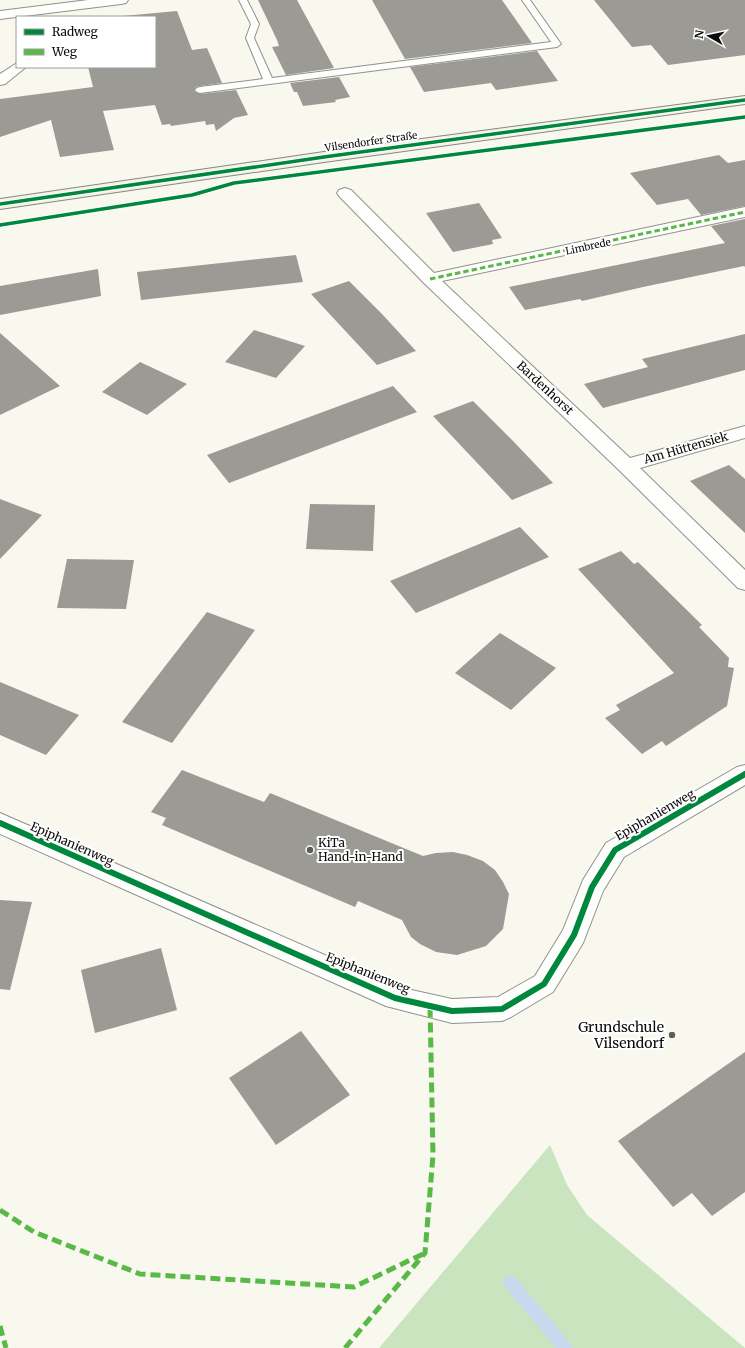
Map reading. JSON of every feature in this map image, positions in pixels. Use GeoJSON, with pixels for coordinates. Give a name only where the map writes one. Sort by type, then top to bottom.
{"type":"FeatureCollection","features":[{"type":"Feature","properties":{"kind":"main road","name":"Vilsendorfer Straße"},"geometry":{"type":"LineString","coordinates":[[0,204],[324,157],[745,100]]}},
{"type":"Feature","properties":{"kind":"street"},"geometry":{"type":"LineString","coordinates":[[0,15],[24,15],[121,0]]}},
{"type":"Feature","properties":{"kind":"street"},"geometry":{"type":"LineString","coordinates":[[0,81],[18,68]]}},
{"type":"Feature","properties":{"kind":"street","name":"Bardenhorst"},"geometry":{"type":"LineString","coordinates":[[345,193],[430,279],[626,465],[745,583]]}},
{"type":"Feature","properties":{"kind":"street","name":"Limbrede"},"geometry":{"type":"LineString","coordinates":[[430,279],[745,212]]}},
{"type":"Feature","properties":{"kind":"street","name":"Am Hüttensiek"},"geometry":{"type":"LineString","coordinates":[[626,465],[745,432]]}},
{"type":"Feature","properties":{"kind":"street","name":"Epiphanienweg"},"geometry":{"type":"LineString","coordinates":[[0,823],[395,998],[452,1011],[502,1009],[544,984],[574,935],[592,888],[615,850],[745,774]]}},
{"type":"Feature","properties":{"kind":"lane"},"geometry":{"type":"LineString","coordinates":[[244,0],[255,24],[250,38],[268,81]]}},
{"type":"Feature","properties":{"kind":"lane"},"geometry":{"type":"LineString","coordinates":[[200,90],[557,44],[526,0]]}},
{"type":"Feature","properties":{"kind":"green space"},"geometry":{"type":"Polygon","coordinates":[[[550,1145],[567,1185],[587,1215],[745,1348],[379,1348],[550,1145]]]}},
{"type":"Feature","properties":{"kind":"building"},"geometry":{"type":"Polygon","coordinates":[[[258,0],[297,0],[334,68],[286,75],[272,47],[279,46],[277,40],[258,0]]]}},
{"type":"Feature","properties":{"kind":"building"},"geometry":{"type":"Polygon","coordinates":[[[372,0],[502,0],[532,43],[405,59],[372,0]]]}},
{"type":"Feature","properties":{"kind":"building"},"geometry":{"type":"Polygon","coordinates":[[[594,0],[745,0],[745,55],[668,65],[651,45],[632,47],[594,0]]]}},
{"type":"Feature","properties":{"kind":"building"},"geometry":{"type":"Polygon","coordinates":[[[177,11],[192,50],[207,48],[222,83],[196,87],[194,91],[200,94],[236,90],[248,115],[234,118],[216,131],[214,124],[206,125],[205,121],[171,126],[170,124],[162,125],[155,105],[103,111],[114,150],[60,157],[51,120],[0,137],[0,99],[93,87],[88,68],[156,68],[156,16],[123,16],[177,11]]]}},
{"type":"Feature","properties":{"kind":"building"},"geometry":{"type":"Polygon","coordinates":[[[537,51],[558,81],[496,90],[491,83],[424,92],[410,67],[537,51]]]}},
{"type":"Feature","properties":{"kind":"building"},"geometry":{"type":"Polygon","coordinates":[[[339,77],[350,97],[335,100],[336,102],[303,106],[297,92],[294,92],[290,83],[339,77]]]}},
{"type":"Feature","properties":{"kind":"building"},"geometry":{"type":"Polygon","coordinates":[[[719,155],[728,163],[745,160],[745,206],[701,215],[688,199],[657,205],[630,173],[719,155]]]}},
{"type":"Feature","properties":{"kind":"building"},"geometry":{"type":"Polygon","coordinates":[[[479,203],[502,238],[492,240],[493,244],[453,252],[426,213],[479,203]]]}},
{"type":"Feature","properties":{"kind":"building"},"geometry":{"type":"Polygon","coordinates":[[[745,219],[745,267],[643,287],[582,301],[580,299],[525,310],[509,287],[725,243],[711,226],[745,219]]]}},
{"type":"Feature","properties":{"kind":"building"},"geometry":{"type":"Polygon","coordinates":[[[296,255],[303,282],[141,300],[137,272],[296,255]]]}},
{"type":"Feature","properties":{"kind":"building"},"geometry":{"type":"Polygon","coordinates":[[[98,269],[101,296],[0,315],[0,286],[98,269]]]}},
{"type":"Feature","properties":{"kind":"building"},"geometry":{"type":"Polygon","coordinates":[[[349,281],[416,351],[377,365],[311,294],[349,281]]]}},
{"type":"Feature","properties":{"kind":"building"},"geometry":{"type":"Polygon","coordinates":[[[254,330],[305,346],[276,378],[225,362],[254,330]]]}},
{"type":"Feature","properties":{"kind":"building"},"geometry":{"type":"Polygon","coordinates":[[[0,333],[60,386],[0,415],[0,333]]]}},
{"type":"Feature","properties":{"kind":"building"},"geometry":{"type":"Polygon","coordinates":[[[745,334],[745,370],[603,408],[584,384],[648,367],[642,359],[745,334]]]}},
{"type":"Feature","properties":{"kind":"building"},"geometry":{"type":"Polygon","coordinates":[[[140,362],[187,384],[147,415],[102,392],[140,362]]]}},
{"type":"Feature","properties":{"kind":"building"},"geometry":{"type":"Polygon","coordinates":[[[393,386],[417,412],[229,483],[207,455],[393,386]]]}},
{"type":"Feature","properties":{"kind":"building"},"geometry":{"type":"Polygon","coordinates":[[[473,401],[553,483],[512,500],[433,416],[473,401]]]}},
{"type":"Feature","properties":{"kind":"building"},"geometry":{"type":"Polygon","coordinates":[[[729,465],[745,479],[745,533],[690,481],[729,465]]]}},
{"type":"Feature","properties":{"kind":"building"},"geometry":{"type":"Polygon","coordinates":[[[0,499],[42,515],[0,559],[0,499]]]}},
{"type":"Feature","properties":{"kind":"building"},"geometry":{"type":"Polygon","coordinates":[[[310,504],[375,505],[373,551],[306,549],[310,504]]]}},
{"type":"Feature","properties":{"kind":"building"},"geometry":{"type":"Polygon","coordinates":[[[520,527],[549,557],[416,613],[390,581],[520,527]]]}},
{"type":"Feature","properties":{"kind":"building"},"geometry":{"type":"Polygon","coordinates":[[[621,551],[634,564],[638,562],[702,625],[699,627],[729,658],[728,667],[734,668],[727,706],[666,746],[662,741],[642,754],[605,718],[620,710],[616,705],[674,673],[578,569],[621,551]]]}},
{"type":"Feature","properties":{"kind":"building"},"geometry":{"type":"Polygon","coordinates":[[[67,559],[134,560],[126,609],[57,608],[67,559]]]}},
{"type":"Feature","properties":{"kind":"building"},"geometry":{"type":"Polygon","coordinates":[[[207,612],[255,630],[172,743],[122,722],[207,612]]]}},
{"type":"Feature","properties":{"kind":"building"},"geometry":{"type":"Polygon","coordinates":[[[500,633],[556,668],[511,710],[455,673],[500,633]]]}},
{"type":"Feature","properties":{"kind":"building"},"geometry":{"type":"Polygon","coordinates":[[[0,682],[79,715],[46,755],[0,735],[0,682]]]}},
{"type":"Feature","properties":{"kind":"building"},"geometry":{"type":"Polygon","coordinates":[[[182,770],[264,802],[270,793],[423,856],[436,853],[453,852],[483,861],[495,870],[509,894],[503,929],[486,946],[457,955],[436,952],[420,944],[411,937],[402,920],[358,901],[355,907],[162,825],[166,818],[151,812],[182,770]]]}},
{"type":"Feature","properties":{"kind":"building"},"geometry":{"type":"Polygon","coordinates":[[[0,900],[32,902],[10,990],[0,989],[0,900]]]}},
{"type":"Feature","properties":{"kind":"building"},"geometry":{"type":"Polygon","coordinates":[[[161,948],[177,1010],[95,1033],[81,970],[161,948]]]}},
{"type":"Feature","properties":{"kind":"building"},"geometry":{"type":"Polygon","coordinates":[[[301,1031],[350,1095],[276,1145],[229,1078],[301,1031]]]}},
{"type":"Feature","properties":{"kind":"building"},"geometry":{"type":"Polygon","coordinates":[[[745,1052],[745,1192],[712,1216],[692,1193],[673,1207],[618,1141],[745,1052]]]}},
{"type":"Feature","properties":{"kind":"waterway"},"geometry":{"type":"LineString","coordinates":[[510,1282],[565,1348]]}},
{"type":"Feature","properties":{"kind":"marked path"},"geometry":{"type":"LineString","coordinates":[[430,279],[745,212]]}},
{"type":"Feature","properties":{"kind":"marked path"},"geometry":{"type":"LineString","coordinates":[[345,1348],[425,1253],[433,1155],[430,1006]]}},
{"type":"Feature","properties":{"kind":"marked path"},"geometry":{"type":"LineString","coordinates":[[0,1210],[34,1232],[140,1274],[354,1287],[425,1253]]}},
{"type":"Feature","properties":{"kind":"marked path"},"geometry":{"type":"LineString","coordinates":[[0,1326],[6,1348]]}},
{"type":"Feature","properties":{"kind":"cycle path"},"geometry":{"type":"LineString","coordinates":[[0,204],[324,157],[745,100]]}},
{"type":"Feature","properties":{"kind":"cycle path"},"geometry":{"type":"LineString","coordinates":[[0,225],[192,195],[234,183],[745,117]]}},
{"type":"Feature","properties":{"kind":"cycle path"},"geometry":{"type":"LineString","coordinates":[[0,823],[395,998],[452,1011],[502,1009],[544,984],[574,935],[592,887],[615,850],[745,774]]}},
{"type":"Feature","properties":{"kind":"place","name":"KiTa Hand-in-Hand"},"geometry":{"type":"Point","coordinates":[310,850]}},
{"type":"Feature","properties":{"kind":"place","name":"Grundschule Vilsendorf"},"geometry":{"type":"Point","coordinates":[672,1035]}}]}
